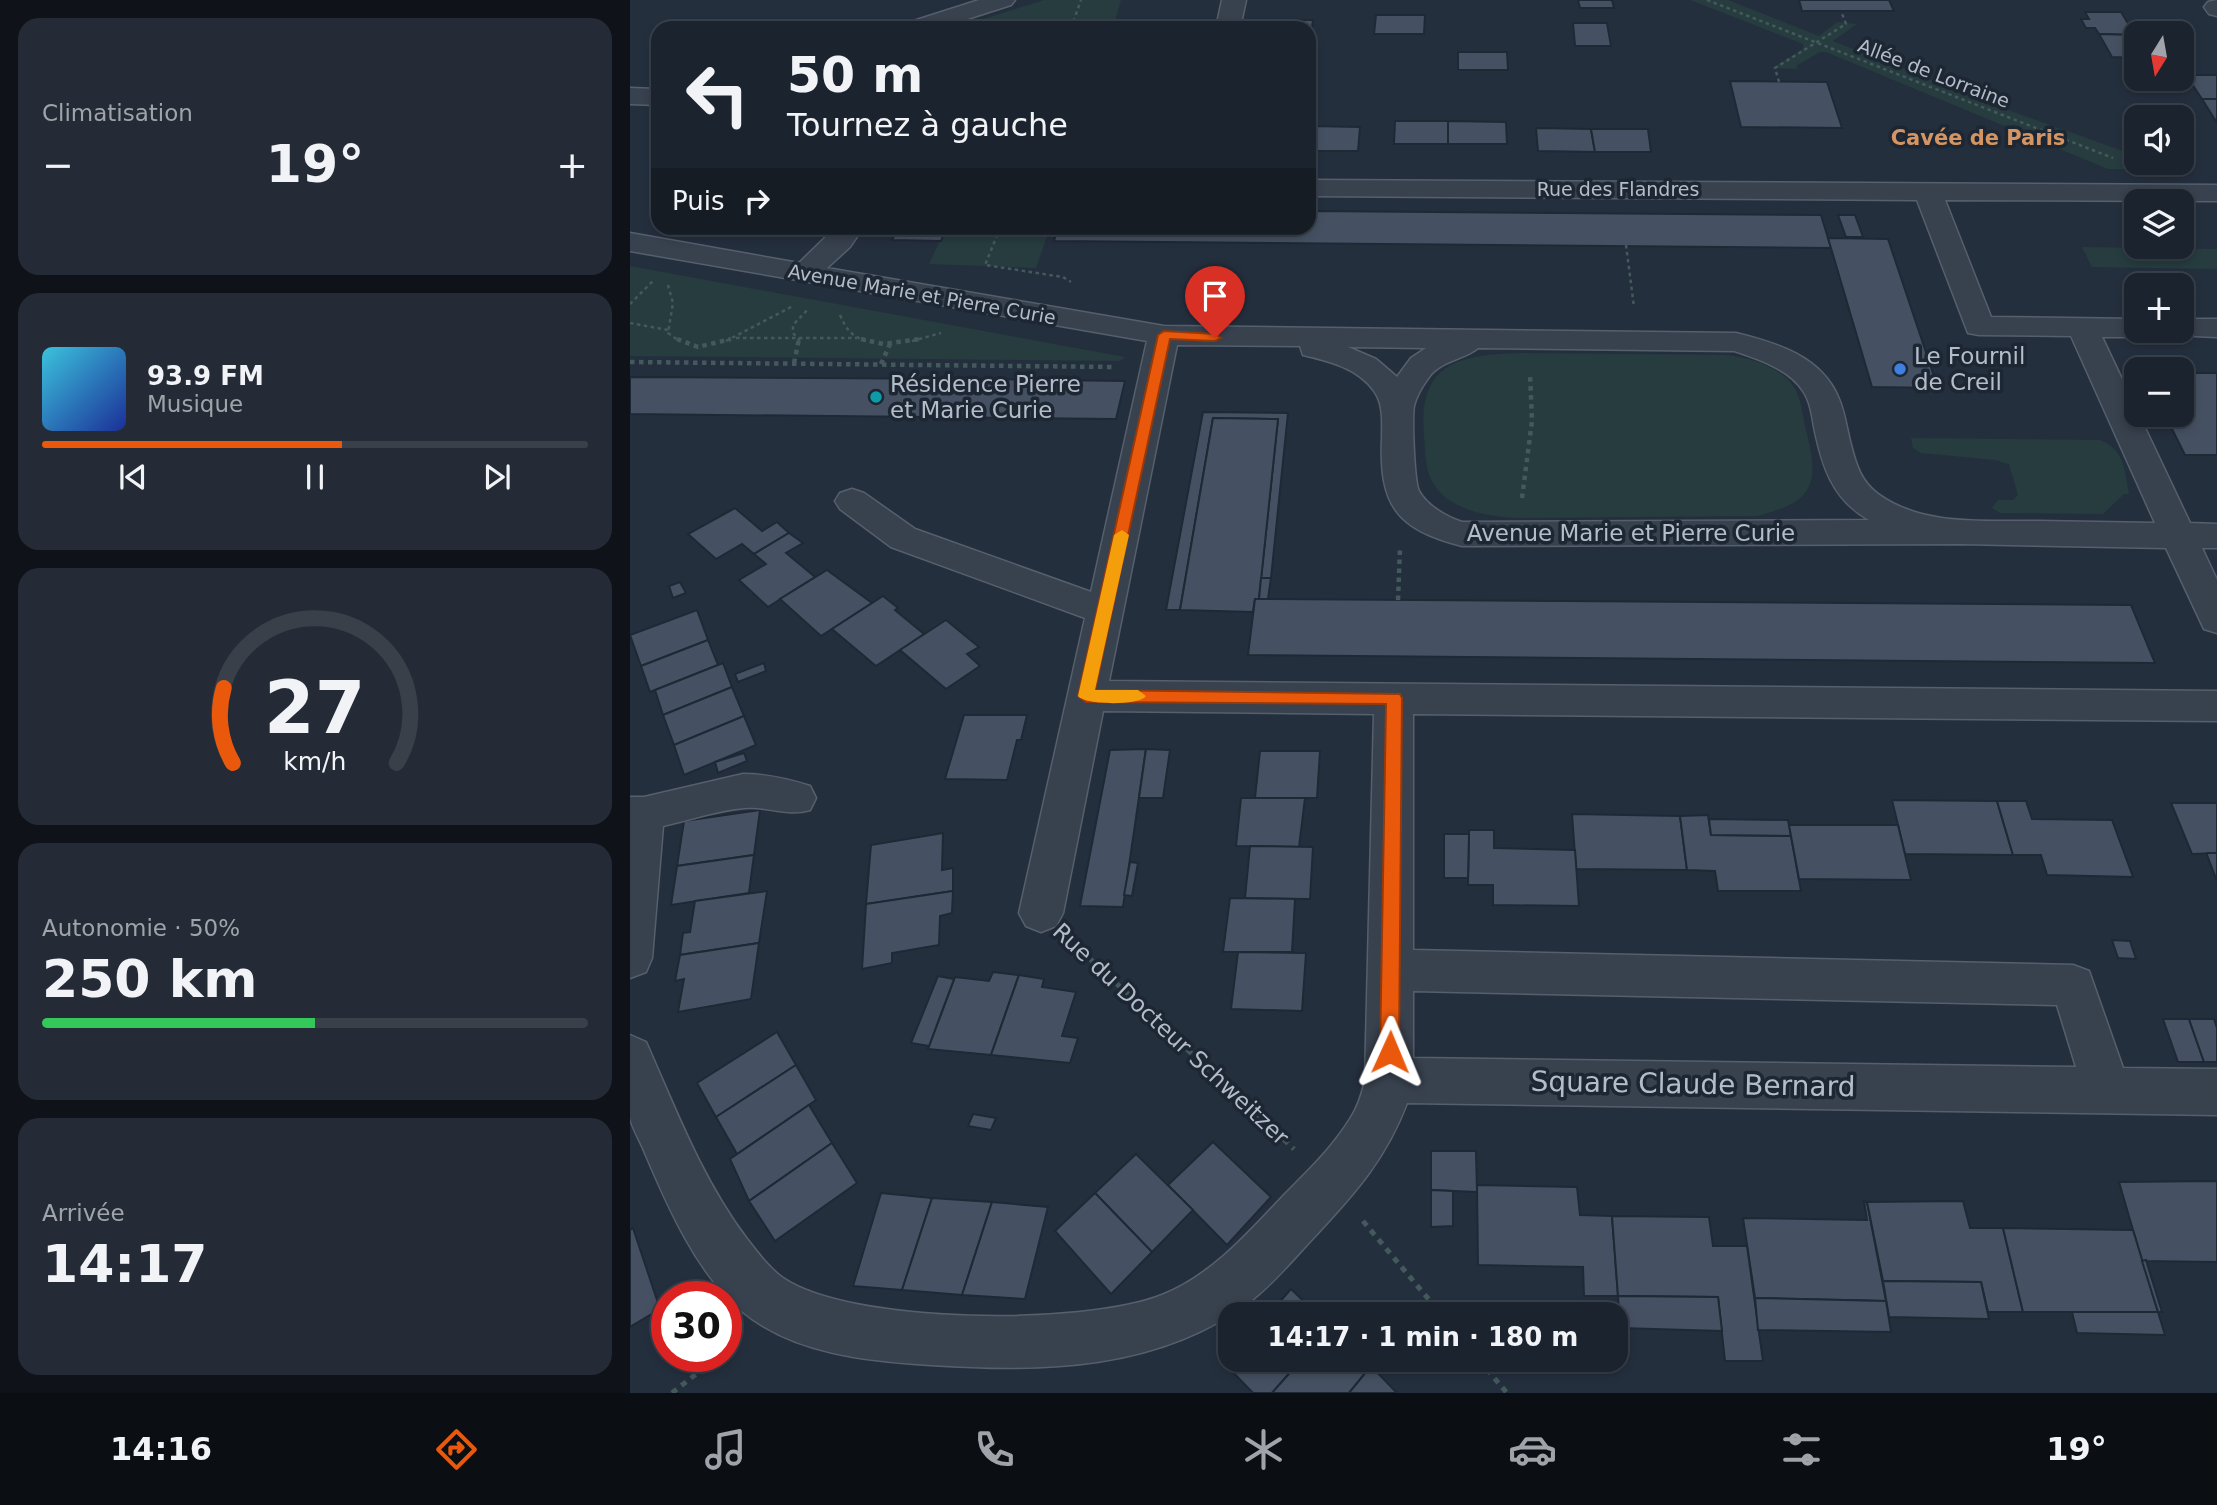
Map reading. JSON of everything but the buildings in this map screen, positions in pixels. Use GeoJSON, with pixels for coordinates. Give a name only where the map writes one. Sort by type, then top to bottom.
{"type":"FeatureCollection","features":[{"type":"Feature","properties":{"kind":"street"},"geometry":{"type":"LineString","coordinates":[[941,21],[1003,0]]}},
{"type":"Feature","properties":{"kind":"street"},"geometry":{"type":"LineString","coordinates":[[1229,21],[1234,0]]}},
{"type":"Feature","properties":{"kind":"street"},"geometry":{"type":"LineString","coordinates":[[630,96],[651,97]]}},
{"type":"Feature","properties":{"kind":"street","name":"Rue des Flandres"},"geometry":{"type":"LineString","coordinates":[[1316,188],[2124,193]]}},
{"type":"Feature","properties":{"kind":"street"},"geometry":{"type":"LineString","coordinates":[[1928,191],[1979,326],[2124,328]]}},
{"type":"Feature","properties":{"kind":"street","name":"Rue des Flandres"},"geometry":{"type":"LineString","coordinates":[[2194,193],[2217,193]]}},
{"type":"Feature","properties":{"kind":"street"},"geometry":{"type":"LineString","coordinates":[[804,287],[844,235]]}},
{"type":"Feature","properties":{"kind":"street","name":"Avenue Marie et Pierre Curie"},"geometry":{"type":"LineString","coordinates":[[630,242],[804,287],[1161,351],[1215,338],[1735,342],[1771,353],[1814,383],[1822,396],[1843,475],[1857,493],[1884,513],[1921,527],[1961,532]]}},
{"type":"Feature","properties":{"kind":"street"},"geometry":{"type":"LineString","coordinates":[[2082,327],[2217,620]]}},
{"type":"Feature","properties":{"kind":"street"},"geometry":{"type":"LineString","coordinates":[[2194,328],[2217,328]]}},
{"type":"Feature","properties":{"kind":"street","name":"Avenue Marie et Pierre Curie"},"geometry":{"type":"LineString","coordinates":[[1215,338],[1299,345],[1340,353],[1378,375],[1397,408],[1399,482],[1410,504],[1421,515],[1448,531],[1462,534],[1961,532],[2217,536]]}},
{"type":"Feature","properties":{"kind":"street","name":"Avenue Marie et Pierre Curie"},"geometry":{"type":"LineString","coordinates":[[1397,408],[1412,377],[1427,359],[1453,347],[1496,339]]}},
{"type":"Feature","properties":{"kind":"street","name":"Rue du Docteur Schweitzer"},"geometry":{"type":"LineString","coordinates":[[1041,913],[1161,351]]}},
{"type":"Feature","properties":{"kind":"street"},"geometry":{"type":"LineString","coordinates":[[1780,533],[1812,525],[1829,515],[1840,501],[1843,475]]}},
{"type":"Feature","properties":{"kind":"street"},"geometry":{"type":"LineString","coordinates":[[852,501],[904,538],[922,546],[1105,611]]}},
{"type":"Feature","properties":{"kind":"street"},"geometry":{"type":"LineString","coordinates":[[1086,696],[2217,706]]}},
{"type":"Feature","properties":{"kind":"street"},"geometry":{"type":"LineString","coordinates":[[630,1057],[695,1208],[725,1253],[761,1294],[805,1320],[833,1327],[924,1338],[1033,1343],[1073,1341],[1150,1326],[1208,1300],[1234,1282],[1331,1184],[1375,1126],[1386,1100],[1389,1080],[1394,698]]}},
{"type":"Feature","properties":{"kind":"street"},"geometry":{"type":"LineString","coordinates":[[630,958],[637,814],[743,791],[761,791],[796,798]]}},
{"type":"Feature","properties":{"kind":"street"},"geometry":{"type":"LineString","coordinates":[[1391,970],[2073,985],[2106,1089]]}},
{"type":"Feature","properties":{"kind":"street","name":"Square Claude Bernard"},"geometry":{"type":"LineString","coordinates":[[1389,1080],[2217,1092]]}},
{"type":"Feature","properties":{"kind":"path"},"geometry":{"type":"LineString","coordinates":[[1074,21],[1081,0]]}},
{"type":"Feature","properties":{"kind":"path","name":"Allée de Lorraine"},"geometry":{"type":"LineString","coordinates":[[1707,0],[2112,157],[2130,189]]}},
{"type":"Feature","properties":{"kind":"path"},"geometry":{"type":"LineString","coordinates":[[1779,82],[1775,68],[1846,24],[1841,11]]}},
{"type":"Feature","properties":{"kind":"path"},"geometry":{"type":"LineString","coordinates":[[997,235],[985,265],[1063,277],[1074,283]]}},
{"type":"Feature","properties":{"kind":"path"},"geometry":{"type":"LineString","coordinates":[[1626,245],[1634,311]]}},
{"type":"Feature","properties":{"kind":"path"},"geometry":{"type":"LineString","coordinates":[[630,304],[661,275],[675,300],[668,330]]}},
{"type":"Feature","properties":{"kind":"path"},"geometry":{"type":"LineString","coordinates":[[630,323],[668,330],[676,342],[692,346],[712,345],[736,338],[780,311],[804,287]]}},
{"type":"Feature","properties":{"kind":"path"},"geometry":{"type":"LineString","coordinates":[[800,340],[793,333],[793,325],[818,300]]}},
{"type":"Feature","properties":{"kind":"path"},"geometry":{"type":"LineString","coordinates":[[840,313],[842,325],[858,338]]}},
{"type":"Feature","properties":{"kind":"path"},"geometry":{"type":"LineString","coordinates":[[736,338],[858,338],[890,344],[928,338],[948,331]]}},
{"type":"Feature","properties":{"kind":"path"},"geometry":{"type":"LineString","coordinates":[[794,363],[800,340]]}},
{"type":"Feature","properties":{"kind":"path"},"geometry":{"type":"LineString","coordinates":[[1521,534],[1519,518],[1532,421],[1529,340]]}},
{"type":"Feature","properties":{"kind":"path"},"geometry":{"type":"LineString","coordinates":[[881,365],[890,344]]}},
{"type":"Feature","properties":{"kind":"path"},"geometry":{"type":"LineString","coordinates":[[630,362],[881,365],[1161,351]]}},
{"type":"Feature","properties":{"kind":"path"},"geometry":{"type":"LineString","coordinates":[[1398,600],[1400,547]]}},
{"type":"Feature","properties":{"kind":"path","name":"Rue du Docteur Schweitzer"},"geometry":{"type":"LineString","coordinates":[[1041,913],[1331,1184],[1431,1302]]}},
{"type":"Feature","properties":{"kind":"path"},"geometry":{"type":"LineString","coordinates":[[672,1393],[699,1372]]}},
{"type":"Feature","properties":{"kind":"path"},"geometry":{"type":"LineString","coordinates":[[1489,1372],[1507,1393]]}},
{"type":"Feature","properties":{"kind":"green space"},"geometry":{"type":"Polygon","coordinates":[[[1044,0],[1121,0],[1115,21],[977,21],[1044,0]]]}},
{"type":"Feature","properties":{"kind":"green space"},"geometry":{"type":"Polygon","coordinates":[[[1690,0],[1728,0],[1819,36],[1837,22],[1857,24],[1833,41],[2005,109],[2124,151],[2124,169],[2108,169],[1826,52],[1820,52],[1796,66],[1798,69],[1772,68],[1803,49],[1803,44],[1690,0]]]}},
{"type":"Feature","properties":{"kind":"green space"},"geometry":{"type":"Polygon","coordinates":[[[943,235],[1048,235],[1036,268],[929,264],[943,235]]]}},
{"type":"Feature","properties":{"kind":"green space"},"geometry":{"type":"Polygon","coordinates":[[[2082,247],[2124,248],[2124,259],[2194,259],[2194,249],[2217,249],[2217,269],[2092,267],[2082,247]]]}},
{"type":"Feature","properties":{"kind":"green space"},"geometry":{"type":"Polygon","coordinates":[[[630,266],[1125,357],[1120,361],[630,356],[630,266]]]}},
{"type":"Feature","properties":{"kind":"green space"},"geometry":{"type":"Polygon","coordinates":[[[1521,353],[1727,355],[1773,368],[1794,387],[1801,404],[1811,452],[1811,480],[1807,490],[1790,505],[1758,516],[1519,518],[1494,516],[1456,504],[1437,488],[1428,472],[1424,410],[1428,391],[1436,377],[1447,367],[1479,356],[1521,353]]]}},
{"type":"Feature","properties":{"kind":"green space"},"geometry":{"type":"Polygon","coordinates":[[[1911,438],[2100,440],[2119,455],[2129,494],[2124,494],[2103,514],[2000,513],[1992,508],[1998,500],[2013,500],[2018,495],[2009,464],[1995,460],[1921,453],[1913,448],[1911,438]]]}},
{"type":"Feature","properties":{"kind":"slow traffic"},"geometry":{"type":"LineString","coordinates":[[1122,535],[1086,696],[1138,696]]}},
{"type":"Feature","properties":{"kind":"place","name":"Le Fournil de Creil"},"geometry":{"type":"Point","coordinates":[1900,369]}},
{"type":"Feature","properties":{"kind":"place","name":"Résidence Pierre et Marie Curie"},"geometry":{"type":"Point","coordinates":[876,397]}},
{"type":"Feature","properties":{"kind":"district","name":"Cavée de Paris"},"geometry":{"type":"Point","coordinates":[1978,138]}},
{"type":"Feature","properties":{"kind":"route"},"geometry":{"type":"LineString","coordinates":[[1215,338],[1164,335],[1086,696],[1394,698],[1390,1052]]}}]}
